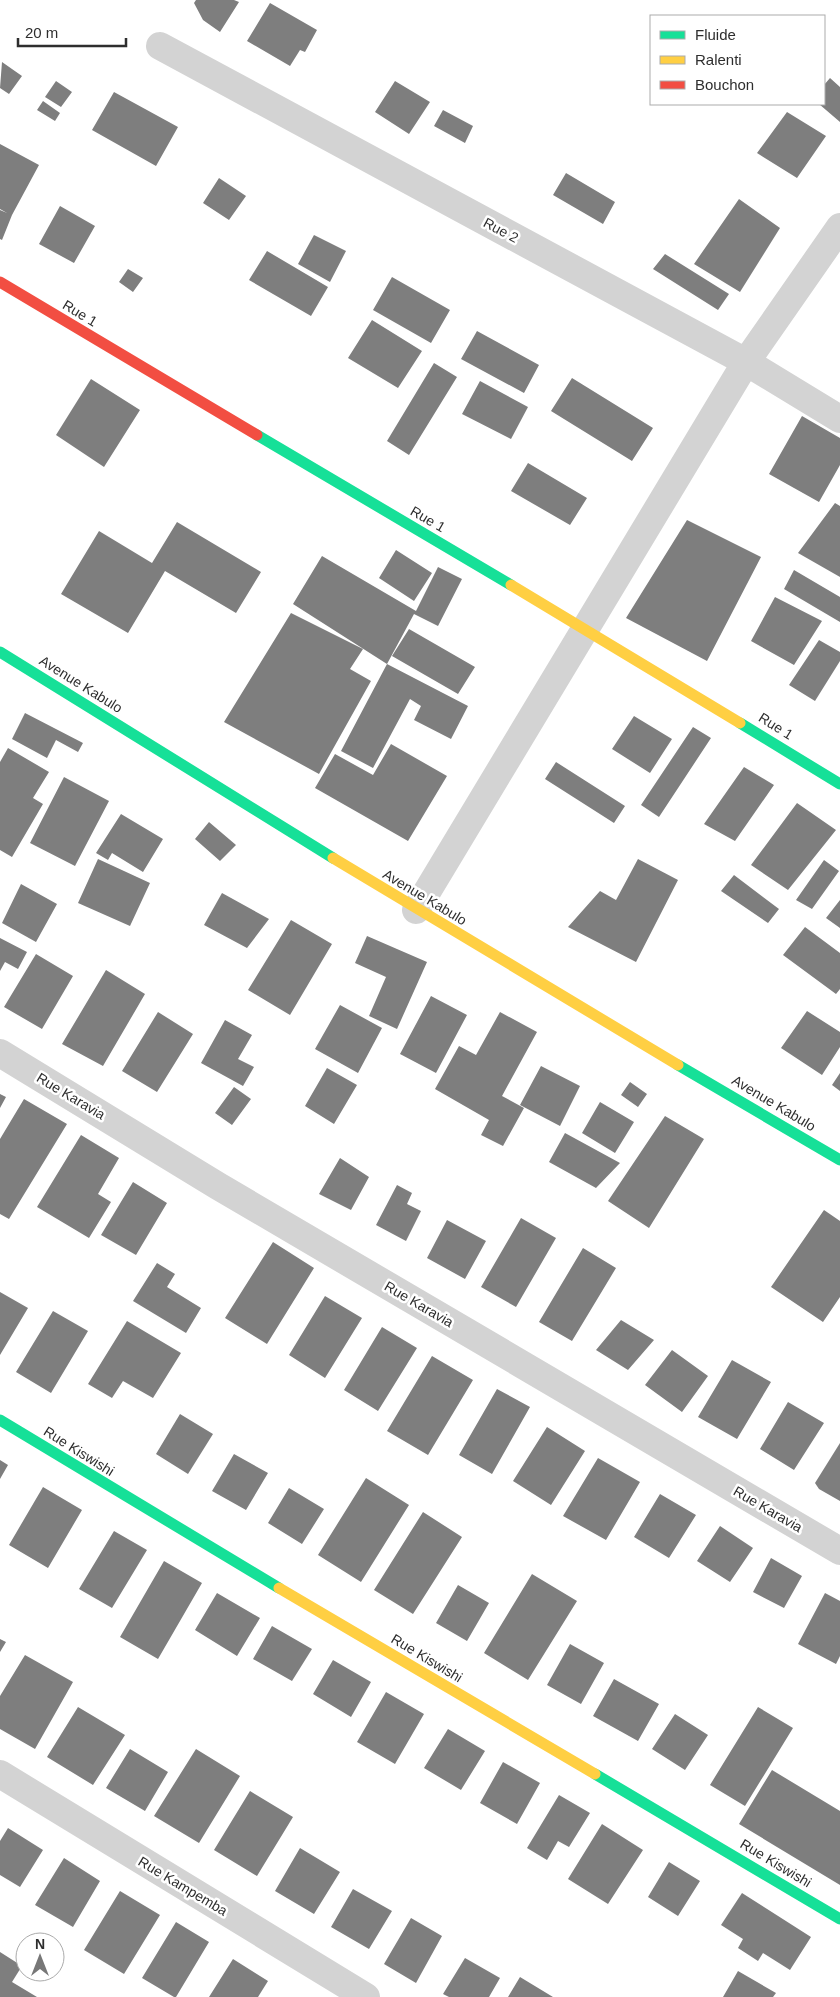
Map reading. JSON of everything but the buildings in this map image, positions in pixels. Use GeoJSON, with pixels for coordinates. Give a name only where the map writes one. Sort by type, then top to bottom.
{"type":"FeatureCollection","features":[{"type":"Feature","properties":{"kind":"street","name":"Rue 2"},"geometry":{"type":"LineString","coordinates":[[160,46],[746,362],[840,419]]}},
{"type":"Feature","properties":{"kind":"street"},"geometry":{"type":"LineString","coordinates":[[416,910],[587,629],[746,362],[840,227]]}},
{"type":"Feature","properties":{"kind":"street","name":"Rue 1"},"geometry":{"type":"LineString","coordinates":[[0,282],[199,402],[587,629],[840,784]]}},
{"type":"Feature","properties":{"kind":"street","name":"Avenue Kabulo"},"geometry":{"type":"LineString","coordinates":[[0,652],[416,910],[840,1160]]}},
{"type":"Feature","properties":{"kind":"street","name":"Rue Karavia"},"geometry":{"type":"LineString","coordinates":[[0,1052],[218,1186],[840,1551]]}},
{"type":"Feature","properties":{"kind":"street","name":"Rue Kiswishi"},"geometry":{"type":"LineString","coordinates":[[0,1420],[113,1490],[840,1919]]}},
{"type":"Feature","properties":{"kind":"street","name":"Rue Kampemba"},"geometry":{"type":"LineString","coordinates":[[0,1774],[366,1997]]}},
{"type":"Feature","properties":{"kind":"traffic: fast"},"geometry":{"type":"LineString","coordinates":[[257,435],[511,585]]}},
{"type":"Feature","properties":{"kind":"traffic: fast"},"geometry":{"type":"LineString","coordinates":[[0,652],[333,858]]}},
{"type":"Feature","properties":{"kind":"traffic: fast"},"geometry":{"type":"LineString","coordinates":[[740,723],[840,784]]}},
{"type":"Feature","properties":{"kind":"traffic: fast"},"geometry":{"type":"LineString","coordinates":[[678,1065],[840,1160]]}},
{"type":"Feature","properties":{"kind":"traffic: fast"},"geometry":{"type":"LineString","coordinates":[[0,1420],[279,1588]]}},
{"type":"Feature","properties":{"kind":"traffic: fast"},"geometry":{"type":"LineString","coordinates":[[595,1774],[840,1919]]}},
{"type":"Feature","properties":{"kind":"traffic: slow"},"geometry":{"type":"LineString","coordinates":[[511,585],[740,723]]}},
{"type":"Feature","properties":{"kind":"traffic: slow"},"geometry":{"type":"LineString","coordinates":[[333,858],[678,1065]]}},
{"type":"Feature","properties":{"kind":"traffic: slow"},"geometry":{"type":"LineString","coordinates":[[279,1588],[595,1774]]}},
{"type":"Feature","properties":{"kind":"traffic: jam"},"geometry":{"type":"LineString","coordinates":[[0,282],[257,435]]}}]}
